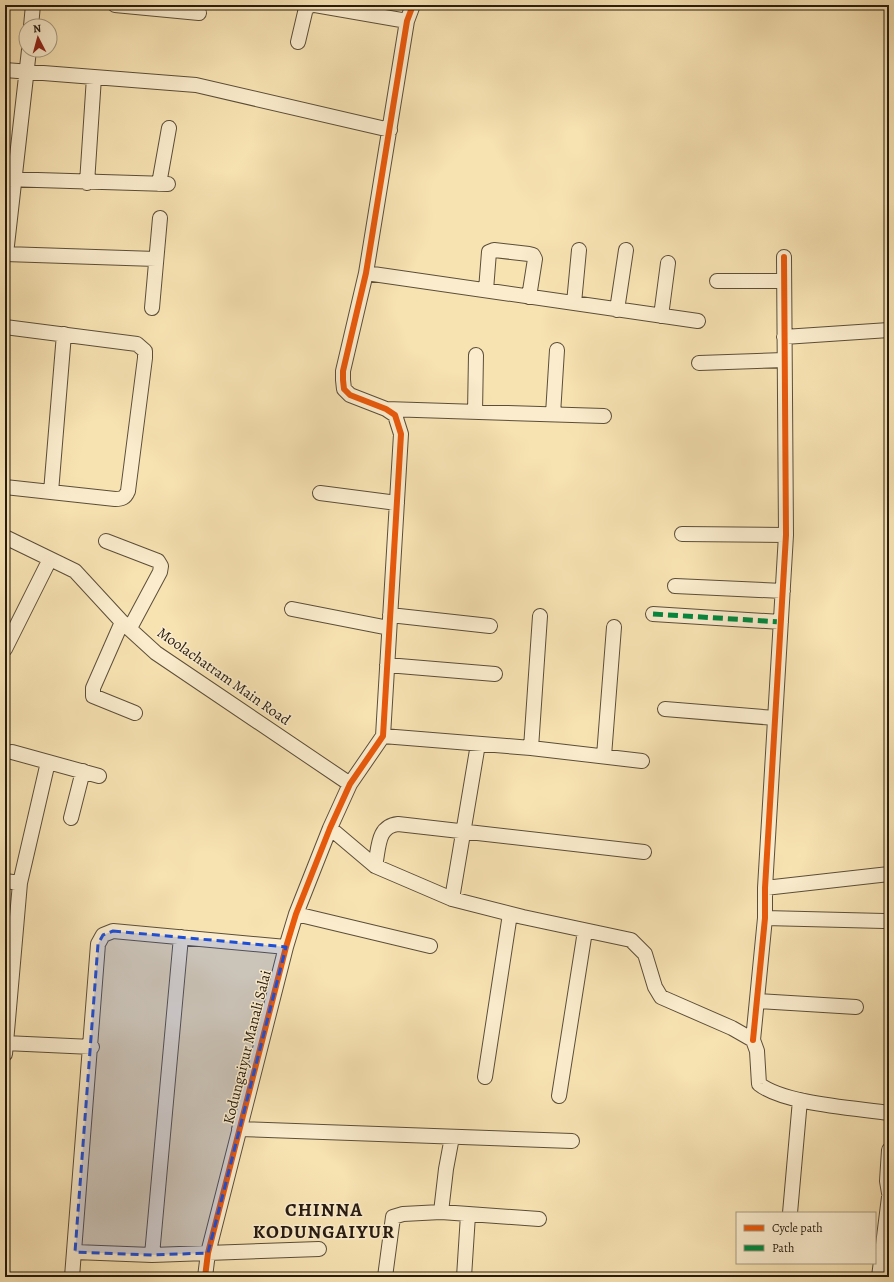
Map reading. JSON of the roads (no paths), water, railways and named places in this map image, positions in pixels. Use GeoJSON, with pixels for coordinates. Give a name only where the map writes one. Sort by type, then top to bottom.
{"type":"FeatureCollection","features":[{"type":"Feature","properties":{"kind":"street"},"geometry":{"type":"LineString","coordinates":[[32,18],[33,5]]}},
{"type":"Feature","properties":{"kind":"street"},"geometry":{"type":"LineString","coordinates":[[115,5],[200,13]]}},
{"type":"Feature","properties":{"kind":"street"},"geometry":{"type":"LineString","coordinates":[[298,42],[306,8],[312,5]]}},
{"type":"Feature","properties":{"kind":"street"},"geometry":{"type":"LineString","coordinates":[[315,5],[408,21]]}},
{"type":"Feature","properties":{"kind":"street"},"geometry":{"type":"LineString","coordinates":[[414,5],[408,21],[366,273],[343,371],[344,389],[350,395],[386,409],[394,415],[398,422],[401,434],[383,736],[531,748],[642,761]]}},
{"type":"Feature","properties":{"kind":"street"},"geometry":{"type":"LineString","coordinates":[[28,58],[10,179],[6,254],[156,259]]}},
{"type":"Feature","properties":{"kind":"street"},"geometry":{"type":"LineString","coordinates":[[5,70],[196,85],[390,130]]}},
{"type":"Feature","properties":{"kind":"street"},"geometry":{"type":"LineString","coordinates":[[87,183],[94,77]]}},
{"type":"Feature","properties":{"kind":"street"},"geometry":{"type":"LineString","coordinates":[[10,179],[87,183],[163,184],[169,128]]}},
{"type":"Feature","properties":{"kind":"street"},"geometry":{"type":"LineString","coordinates":[[152,308],[160,218]]}},
{"type":"Feature","properties":{"kind":"street"},"geometry":{"type":"LineString","coordinates":[[486,290],[489,252],[494,250],[529,254],[535,259],[529,297]]}},
{"type":"Feature","properties":{"kind":"street"},"geometry":{"type":"LineString","coordinates":[[574,304],[579,250]]}},
{"type":"Feature","properties":{"kind":"street"},"geometry":{"type":"LineString","coordinates":[[617,310],[626,250]]}},
{"type":"Feature","properties":{"kind":"street"},"geometry":{"type":"LineString","coordinates":[[784,257],[786,535],[765,888],[765,918],[753,1040],[757,1051],[759,1084],[768,1091],[800,1100],[889,1113]]}},
{"type":"Feature","properties":{"kind":"street"},"geometry":{"type":"LineString","coordinates":[[661,316],[668,263]]}},
{"type":"Feature","properties":{"kind":"street"},"geometry":{"type":"LineString","coordinates":[[366,273],[698,321]]}},
{"type":"Feature","properties":{"kind":"street"},"geometry":{"type":"LineString","coordinates":[[717,281],[784,281]]}},
{"type":"Feature","properties":{"kind":"street"},"geometry":{"type":"LineString","coordinates":[[5,327],[137,344],[145,351],[128,491],[126,496],[122,499],[115,499],[5,487]]}},
{"type":"Feature","properties":{"kind":"street"},"geometry":{"type":"LineString","coordinates":[[784,336],[889,330]]}},
{"type":"Feature","properties":{"kind":"street"},"geometry":{"type":"LineString","coordinates":[[51,492],[64,334]]}},
{"type":"Feature","properties":{"kind":"street"},"geometry":{"type":"LineString","coordinates":[[553,414],[557,350]]}},
{"type":"Feature","properties":{"kind":"street"},"geometry":{"type":"LineString","coordinates":[[475,412],[476,355]]}},
{"type":"Feature","properties":{"kind":"street"},"geometry":{"type":"LineString","coordinates":[[699,363],[784,360]]}},
{"type":"Feature","properties":{"kind":"street"},"geometry":{"type":"LineString","coordinates":[[386,409],[604,416]]}},
{"type":"Feature","properties":{"kind":"street"},"geometry":{"type":"LineString","coordinates":[[320,493],[397,502]]}},
{"type":"Feature","properties":{"kind":"street"},"geometry":{"type":"LineString","coordinates":[[682,534],[786,535]]}},
{"type":"Feature","properties":{"kind":"street","name":"Moolachatram Main Road"},"geometry":{"type":"LineString","coordinates":[[5,537],[75,571],[126,625],[156,653],[350,784]]}},
{"type":"Feature","properties":{"kind":"street"},"geometry":{"type":"LineString","coordinates":[[106,542],[158,561],[161,566],[160,572],[126,625],[93,688],[93,696],[135,713]]}},
{"type":"Feature","properties":{"kind":"street"},"geometry":{"type":"LineString","coordinates":[[5,649],[50,559]]}},
{"type":"Feature","properties":{"kind":"street"},"geometry":{"type":"LineString","coordinates":[[675,586],[783,591]]}},
{"type":"Feature","properties":{"kind":"street"},"geometry":{"type":"LineString","coordinates":[[292,609],[390,621],[490,626]]}},
{"type":"Feature","properties":{"kind":"street"},"geometry":{"type":"LineString","coordinates":[[653,614],[781,622]]}},
{"type":"Feature","properties":{"kind":"street"},"geometry":{"type":"LineString","coordinates":[[531,748],[540,616]]}},
{"type":"Feature","properties":{"kind":"street"},"geometry":{"type":"LineString","coordinates":[[604,756],[614,626]]}},
{"type":"Feature","properties":{"kind":"street"},"geometry":{"type":"LineString","coordinates":[[387,665],[496,674]]}},
{"type":"Feature","properties":{"kind":"street"},"geometry":{"type":"LineString","coordinates":[[665,709],[775,718]]}},
{"type":"Feature","properties":{"kind":"street","name":"Kodungaiyur Manali Salai"},"geometry":{"type":"LineString","coordinates":[[205,1277],[208,1253],[286,947],[296,914],[330,828],[350,784],[383,736]]}},
{"type":"Feature","properties":{"kind":"street"},"geometry":{"type":"LineString","coordinates":[[452,899],[478,744]]}},
{"type":"Feature","properties":{"kind":"street"},"geometry":{"type":"LineString","coordinates":[[12,752],[99,776]]}},
{"type":"Feature","properties":{"kind":"street"},"geometry":{"type":"LineString","coordinates":[[48,762],[20,883],[9,961],[5,1046],[92,1047]]}},
{"type":"Feature","properties":{"kind":"street"},"geometry":{"type":"LineString","coordinates":[[71,818],[83,772]]}},
{"type":"Feature","properties":{"kind":"street"},"geometry":{"type":"LineString","coordinates":[[375,866],[382,832],[389,825],[398,824],[644,852]]}},
{"type":"Feature","properties":{"kind":"street"},"geometry":{"type":"LineString","coordinates":[[330,828],[375,866],[452,899],[510,914],[630,940],[645,954],[655,987],[661,997],[732,1028],[753,1040]]}},
{"type":"Feature","properties":{"kind":"street"},"geometry":{"type":"LineString","coordinates":[[765,888],[889,874]]}},
{"type":"Feature","properties":{"kind":"street"},"geometry":{"type":"LineString","coordinates":[[5,881],[20,883]]}},
{"type":"Feature","properties":{"kind":"street"},"geometry":{"type":"LineString","coordinates":[[296,914],[430,946]]}},
{"type":"Feature","properties":{"kind":"street"},"geometry":{"type":"LineString","coordinates":[[484,1077],[510,914]]}},
{"type":"Feature","properties":{"kind":"street"},"geometry":{"type":"LineString","coordinates":[[765,918],[884,921]]}},
{"type":"Feature","properties":{"kind":"street"},"geometry":{"type":"LineString","coordinates":[[72,1277],[92,1047],[98,944],[102,936],[112,931],[286,947]]}},
{"type":"Feature","properties":{"kind":"street"},"geometry":{"type":"LineString","coordinates":[[559,1096],[585,931]]}},
{"type":"Feature","properties":{"kind":"street"},"geometry":{"type":"LineString","coordinates":[[152,1255],[181,937]]}},
{"type":"Feature","properties":{"kind":"street"},"geometry":{"type":"LineString","coordinates":[[758,1001],[856,1007]]}},
{"type":"Feature","properties":{"kind":"street"},"geometry":{"type":"LineString","coordinates":[[790,1212],[800,1100]]}},
{"type":"Feature","properties":{"kind":"street"},"geometry":{"type":"LineString","coordinates":[[240,1129],[572,1141]]}},
{"type":"Feature","properties":{"kind":"street"},"geometry":{"type":"LineString","coordinates":[[441,1212],[446,1169],[452,1137]]}},
{"type":"Feature","properties":{"kind":"street"},"geometry":{"type":"LineString","coordinates":[[889,1150],[889,1193]]}},
{"type":"Feature","properties":{"kind":"street"},"geometry":{"type":"LineString","coordinates":[[879,1277],[889,1197]]}},
{"type":"Feature","properties":{"kind":"street"},"geometry":{"type":"LineString","coordinates":[[385,1277],[393,1217],[403,1214],[441,1212],[539,1219]]}},
{"type":"Feature","properties":{"kind":"street"},"geometry":{"type":"LineString","coordinates":[[464,1277],[468,1215]]}},
{"type":"Feature","properties":{"kind":"street"},"geometry":{"type":"LineString","coordinates":[[75,1252],[152,1255],[319,1249]]}},
{"type":"Feature","properties":{"kind":"district","name":"CHINNA KODUNGAIYUR"},"geometry":{"type":"Point","coordinates":[324,1220]}}]}
